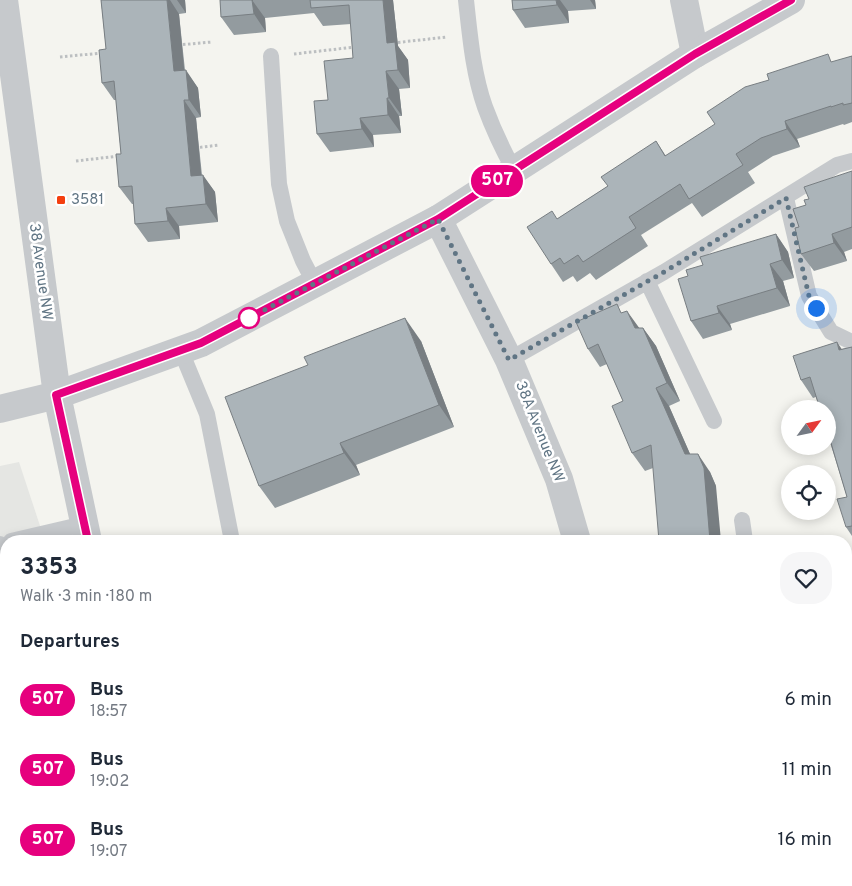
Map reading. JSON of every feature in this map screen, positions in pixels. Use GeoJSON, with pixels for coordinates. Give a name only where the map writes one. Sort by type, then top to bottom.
{"type":"FeatureCollection","features":[{"type":"Feature","properties":{"kind":"street","name":"38 Avenue NW"},"geometry":{"type":"LineString","coordinates":[[4,0],[56,395],[86,533]]}},
{"type":"Feature","properties":{"kind":"street"},"geometry":{"type":"LineString","coordinates":[[684,0],[695,54]]}},
{"type":"Feature","properties":{"kind":"street"},"geometry":{"type":"LineString","coordinates":[[0,410],[56,395],[181,351],[201,343],[315,284],[438,219],[695,54],[791,0]]}},
{"type":"Feature","properties":{"kind":"street","name":"38A Avenue NW"},"geometry":{"type":"LineString","coordinates":[[438,219],[509,360],[559,479],[575,535]]}},
{"type":"Feature","properties":{"kind":"lane"},"geometry":{"type":"LineString","coordinates":[[466,0],[471,50],[484,105],[501,146],[514,170]]}},
{"type":"Feature","properties":{"kind":"lane"},"geometry":{"type":"LineString","coordinates":[[271,56],[283,203],[287,221],[303,261],[315,284]]}},
{"type":"Feature","properties":{"kind":"lane"},"geometry":{"type":"LineString","coordinates":[[509,360],[647,281],[786,198],[837,165],[852,161]]}},
{"type":"Feature","properties":{"kind":"lane"},"geometry":{"type":"LineString","coordinates":[[786,198],[809,296],[831,332],[852,342]]}},
{"type":"Feature","properties":{"kind":"lane"},"geometry":{"type":"LineString","coordinates":[[647,281],[714,421]]}},
{"type":"Feature","properties":{"kind":"lane"},"geometry":{"type":"LineString","coordinates":[[181,351],[207,414],[231,535]]}},
{"type":"Feature","properties":{"kind":"lane"},"geometry":{"type":"LineString","coordinates":[[742,520],[744,535]]}},
{"type":"Feature","properties":{"kind":"lane"},"geometry":{"type":"LineString","coordinates":[[67,535],[86,533]]}},
{"type":"Feature","properties":{"kind":"path"},"geometry":{"type":"LineString","coordinates":[[391,43],[470,34]]}},
{"type":"Feature","properties":{"kind":"path"},"geometry":{"type":"LineString","coordinates":[[174,46],[212,42]]}},
{"type":"Feature","properties":{"kind":"path"},"geometry":{"type":"LineString","coordinates":[[271,56],[361,47]]}},
{"type":"Feature","properties":{"kind":"path"},"geometry":{"type":"LineString","coordinates":[[60,57],[108,52]]}},
{"type":"Feature","properties":{"kind":"path"},"geometry":{"type":"LineString","coordinates":[[190,148],[219,145]]}},
{"type":"Feature","properties":{"kind":"path"},"geometry":{"type":"LineString","coordinates":[[76,161],[124,156]]}},
{"type":"Feature","properties":{"kind":"shaded area"},"geometry":{"type":"Polygon","coordinates":[[[19,462],[43,535],[0,535],[0,466],[19,462]]]}},
{"type":"Feature","properties":{"kind":"building"},"geometry":{"type":"Polygon","coordinates":[[[101,0],[167,0],[174,71],[186,70],[189,100],[184,100],[191,176],[203,175],[206,204],[166,208],[168,221],[135,224],[132,186],[119,187],[116,154],[121,154],[114,81],[102,83],[99,50],[106,49],[101,0]]]}},
{"type":"Feature","properties":{"kind":"building"},"geometry":{"type":"Polygon","coordinates":[[[220,0],[252,0],[254,14],[221,17],[220,0]]]}},
{"type":"Feature","properties":{"kind":"building"},"geometry":{"type":"Polygon","coordinates":[[[310,0],[383,0],[387,43],[395,42],[398,70],[386,71],[389,98],[387,98],[388,115],[360,118],[362,129],[317,134],[314,101],[328,100],[324,61],[353,58],[349,5],[311,8],[310,0]]]}},
{"type":"Feature","properties":{"kind":"building"},"geometry":{"type":"Polygon","coordinates":[[[512,0],[556,0],[557,5],[513,10],[512,0]]]}},
{"type":"Feature","properties":{"kind":"building"},"geometry":{"type":"Polygon","coordinates":[[[828,54],[831,62],[852,56],[852,103],[831,106],[785,121],[787,129],[761,138],[736,154],[743,165],[689,199],[680,184],[629,217],[636,228],[583,262],[578,255],[564,264],[560,258],[551,264],[527,227],[552,211],[557,219],[608,186],[601,177],[656,141],[665,156],[715,124],[707,112],[745,87],[769,80],[767,74],[828,54]]]}},
{"type":"Feature","properties":{"kind":"building"},"geometry":{"type":"Polygon","coordinates":[[[852,171],[852,227],[832,234],[834,243],[801,254],[795,228],[799,227],[793,209],[806,205],[804,200],[809,199],[804,187],[852,171]]]}},
{"type":"Feature","properties":{"kind":"building"},"geometry":{"type":"Polygon","coordinates":[[[776,234],[782,260],[770,264],[777,288],[717,306],[719,313],[691,321],[678,279],[688,276],[686,270],[703,265],[700,257],[776,234]]]}},
{"type":"Feature","properties":{"kind":"building"},"geometry":{"type":"Polygon","coordinates":[[[617,304],[621,313],[627,311],[635,328],[643,328],[667,383],[656,388],[685,454],[698,454],[704,468],[710,535],[658,535],[651,445],[632,453],[612,406],[623,401],[598,344],[588,349],[576,322],[617,304]]]}},
{"type":"Feature","properties":{"kind":"building"},"geometry":{"type":"Polygon","coordinates":[[[405,318],[439,405],[340,443],[344,453],[259,486],[225,397],[308,365],[304,357],[405,318]]]}},
{"type":"Feature","properties":{"kind":"building"},"geometry":{"type":"Polygon","coordinates":[[[837,342],[839,350],[852,347],[852,526],[846,527],[837,499],[847,497],[835,455],[836,400],[817,400],[810,377],[801,380],[793,356],[837,342]]]}},
{"type":"Feature","properties":{"kind":"bus line","name":"507"},"geometry":{"type":"LineString","coordinates":[[87,535],[56,395],[201,343],[438,219],[695,54],[791,0]]}},
{"type":"Feature","properties":{"kind":"place","name":"3581"},"geometry":{"type":"Point","coordinates":[61,200]}},
{"type":"Feature","properties":{"kind":"route"},"geometry":{"type":"LineString","coordinates":[[249,318],[438,219],[509,360],[664,272],[786,198],[809,296],[816,308]]}}]}
